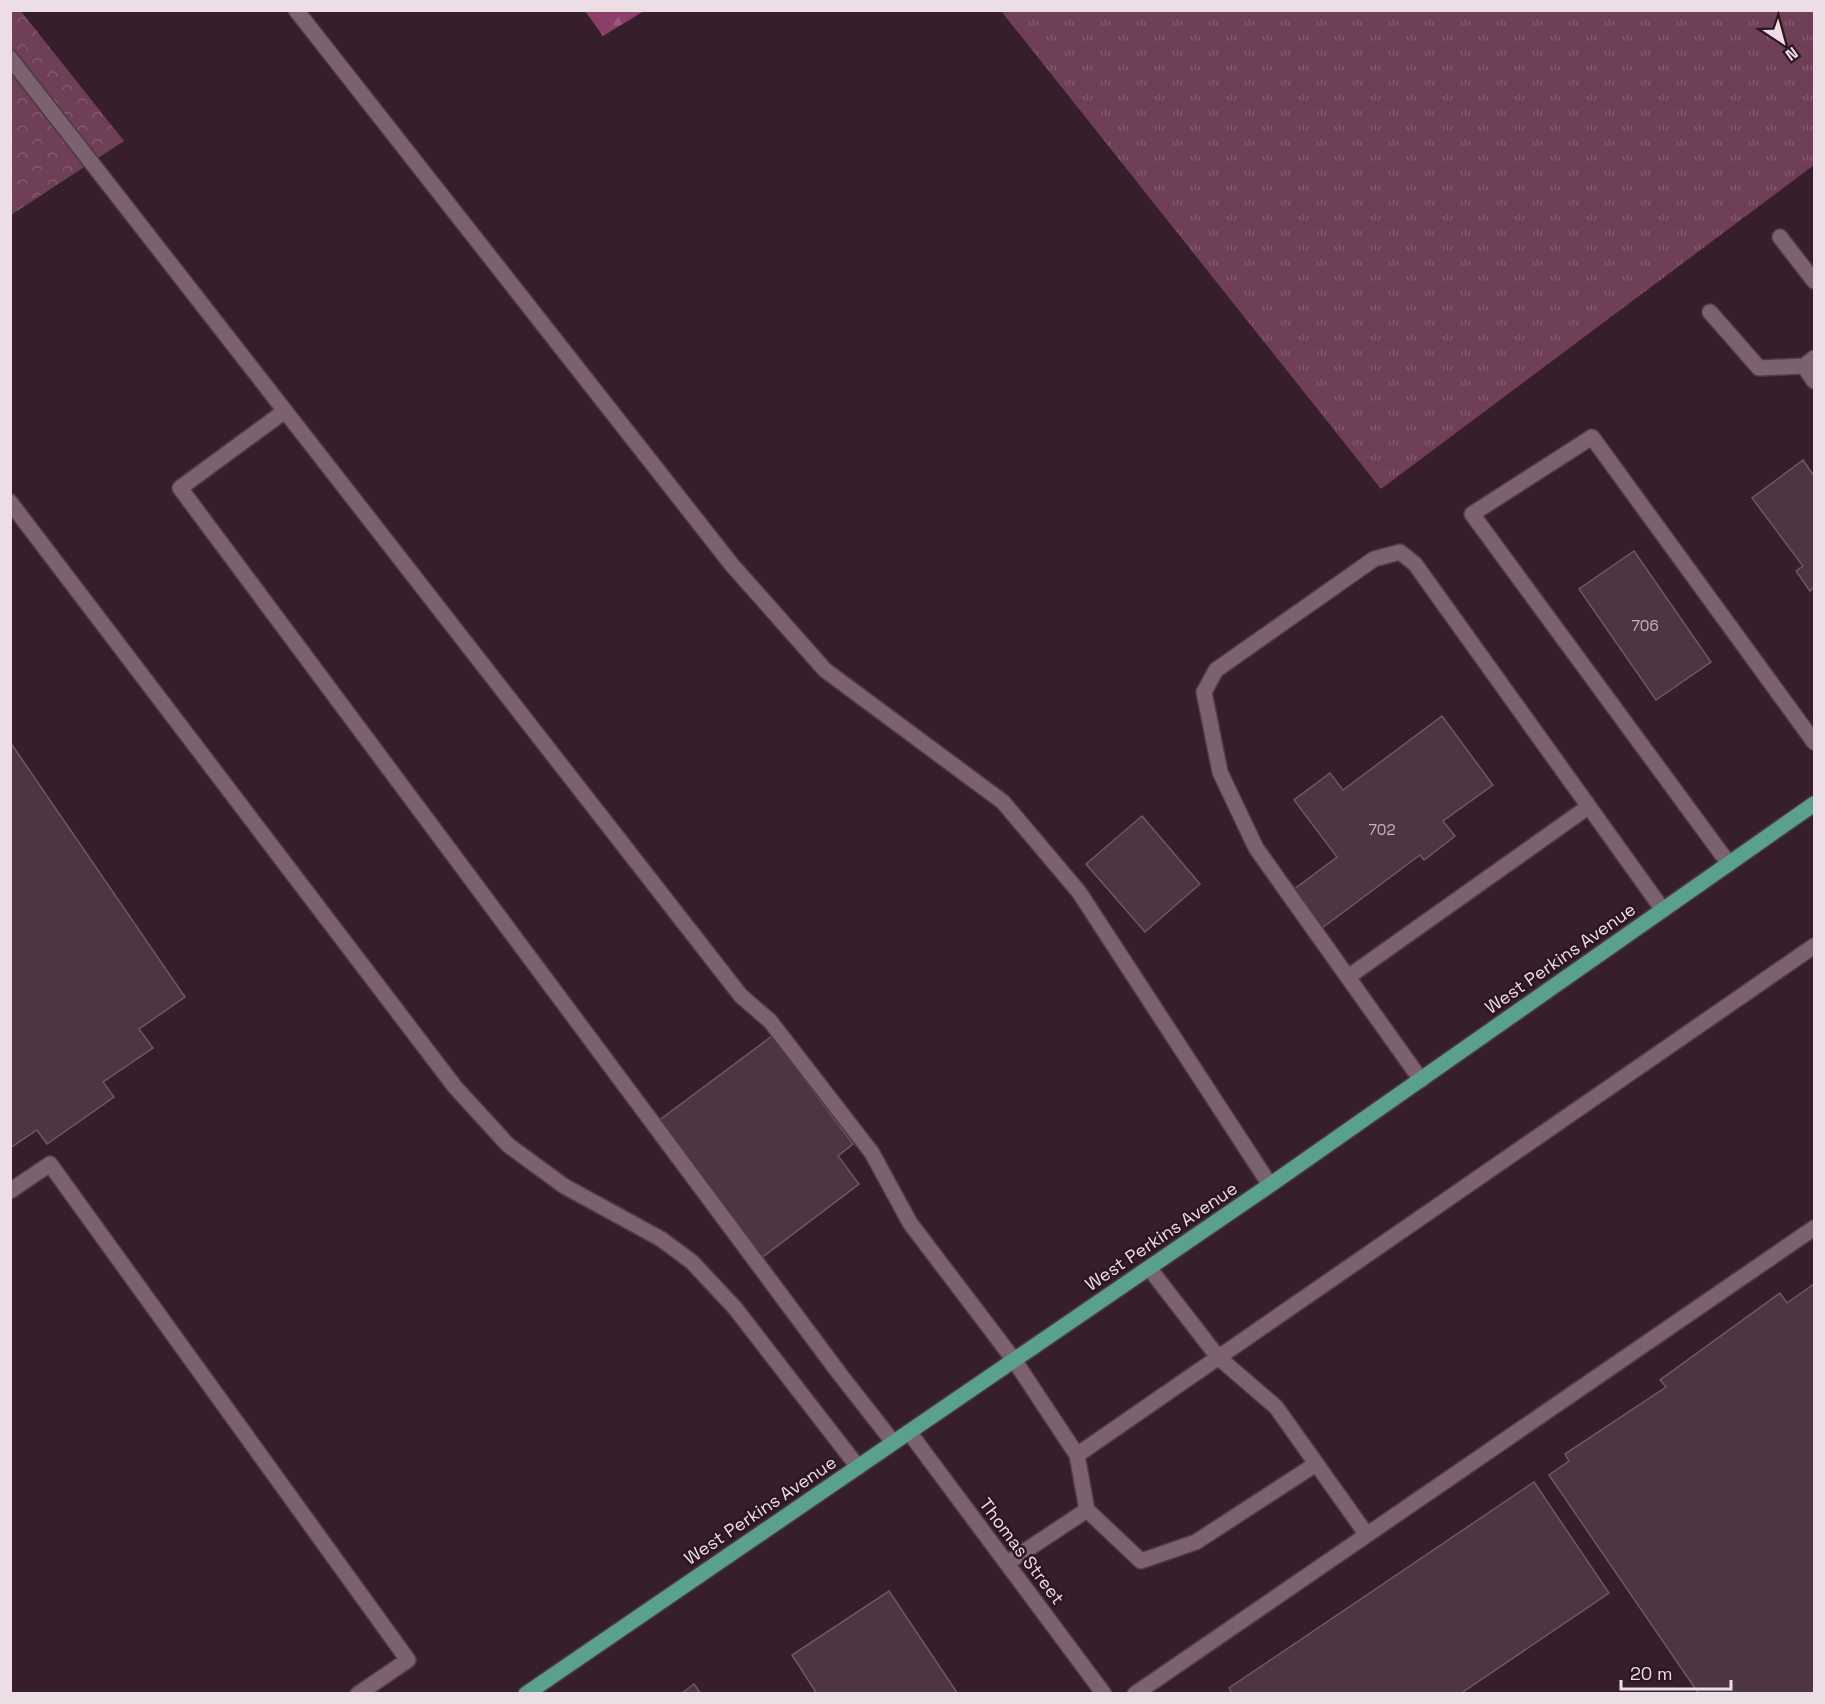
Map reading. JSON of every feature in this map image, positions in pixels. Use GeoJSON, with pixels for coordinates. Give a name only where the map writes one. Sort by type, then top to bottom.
{"type":"FeatureCollection","features":[{"type":"Feature","properties":{"kind":"main road","name":"West Perkins Avenue"},"geometry":{"type":"LineString","coordinates":[[526,1694],[1270,1185],[1815,804]]}},
{"type":"Feature","properties":{"kind":"street"},"geometry":{"type":"LineString","coordinates":[[296,10],[732,565],[817,662],[1004,802],[1079,892],[1270,1185]]}},
{"type":"Feature","properties":{"kind":"street"},"geometry":{"type":"LineString","coordinates":[[10,58],[741,996],[770,1020],[872,1153],[910,1223],[1014,1360],[1077,1455],[1087,1510],[1141,1561],[1196,1542],[1316,1464]]}},
{"type":"Feature","properties":{"kind":"street"},"geometry":{"type":"LineString","coordinates":[[1780,237],[1814,278]]}},
{"type":"Feature","properties":{"kind":"street"},"geometry":{"type":"LineString","coordinates":[[1710,312],[1759,368],[1809,362],[1815,381]]}},
{"type":"Feature","properties":{"kind":"street"},"geometry":{"type":"LineString","coordinates":[[285,411],[180,488],[893,1443]]}},
{"type":"Feature","properties":{"kind":"street"},"geometry":{"type":"LineString","coordinates":[[1729,864],[1472,514],[1592,437],[1815,742]]}},
{"type":"Feature","properties":{"kind":"street"},"geometry":{"type":"LineString","coordinates":[[10,502],[455,1087],[508,1144],[526,1158],[564,1186],[661,1239],[692,1262],[735,1308],[858,1467]]}},
{"type":"Feature","properties":{"kind":"street"},"geometry":{"type":"LineString","coordinates":[[1421,1080],[1256,848],[1220,772],[1204,692],[1216,670],[1374,559],[1400,552],[1415,564],[1662,910]]}},
{"type":"Feature","properties":{"kind":"street"},"geometry":{"type":"LineString","coordinates":[[1348,977],[1588,807]]}},
{"type":"Feature","properties":{"kind":"street"},"geometry":{"type":"LineString","coordinates":[[1077,1455],[1815,946]]}},
{"type":"Feature","properties":{"kind":"street"},"geometry":{"type":"LineString","coordinates":[[10,1191],[50,1164],[408,1660],[358,1694]]}},
{"type":"Feature","properties":{"kind":"street"},"geometry":{"type":"LineString","coordinates":[[1135,1694],[1815,1228]]}},
{"type":"Feature","properties":{"kind":"street"},"geometry":{"type":"LineString","coordinates":[[1149,1268],[1218,1357],[1276,1407],[1367,1535]]}},
{"type":"Feature","properties":{"kind":"street","name":"Thomas Street"},"geometry":{"type":"LineString","coordinates":[[909,1432],[1104,1694]]}},
{"type":"Feature","properties":{"kind":"street"},"geometry":{"type":"LineString","coordinates":[[1007,1563],[1087,1510]]}},
{"type":"Feature","properties":{"kind":"green space"},"geometry":{"type":"Polygon","coordinates":[[[20,10],[124,141],[11,215],[10,11],[20,10]]]}},
{"type":"Feature","properties":{"kind":"green space"},"geometry":{"type":"Polygon","coordinates":[[[585,11],[644,11],[603,36],[585,11]]]}},
{"type":"Feature","properties":{"kind":"green space"},"geometry":{"type":"Polygon","coordinates":[[[1001,11],[1814,11],[1814,165],[1381,489],[1001,11]]]}},
{"type":"Feature","properties":{"kind":"building"},"geometry":{"type":"Polygon","coordinates":[[[1803,460],[1814,476],[1814,587],[1810,591],[1796,571],[1803,566],[1752,498],[1803,460]]]}},
{"type":"Feature","properties":{"kind":"building"},"geometry":{"type":"Polygon","coordinates":[[[1634,551],[1711,662],[1656,700],[1579,589],[1634,551]]]}},
{"type":"Feature","properties":{"kind":"building"},"geometry":{"type":"Polygon","coordinates":[[[1442,716],[1493,785],[1443,821],[1455,836],[1424,860],[1420,855],[1318,931],[1289,893],[1337,857],[1294,800],[1330,773],[1343,790],[1442,716]]]}},
{"type":"Feature","properties":{"kind":"building"},"geometry":{"type":"Polygon","coordinates":[[[10,742],[185,997],[139,1029],[153,1048],[103,1082],[114,1097],[47,1144],[37,1130],[10,1148],[10,742]]]}},
{"type":"Feature","properties":{"kind":"building"},"geometry":{"type":"Polygon","coordinates":[[[1142,816],[1200,884],[1145,932],[1086,864],[1142,816]]]}},
{"type":"Feature","properties":{"kind":"building"},"geometry":{"type":"Polygon","coordinates":[[[772,1036],[853,1144],[838,1156],[859,1184],[760,1259],[657,1122],[772,1036]]]}},
{"type":"Feature","properties":{"kind":"building"},"geometry":{"type":"Polygon","coordinates":[[[1814,1284],[1814,1694],[1699,1694],[1549,1475],[1569,1461],[1565,1454],[1666,1387],[1660,1380],[1780,1293],[1787,1303],[1814,1284]]]}},
{"type":"Feature","properties":{"kind":"building"},"geometry":{"type":"Polygon","coordinates":[[[1534,1482],[1609,1593],[1460,1694],[1232,1694],[1229,1688],[1534,1482]]]}},
{"type":"Feature","properties":{"kind":"building"},"geometry":{"type":"Polygon","coordinates":[[[889,1591],[958,1694],[817,1694],[792,1655],[889,1591]]]}},
{"type":"Feature","properties":{"kind":"building"},"geometry":{"type":"Polygon","coordinates":[[[694,1684],[701,1694],[681,1694],[694,1684]]]}}]}
